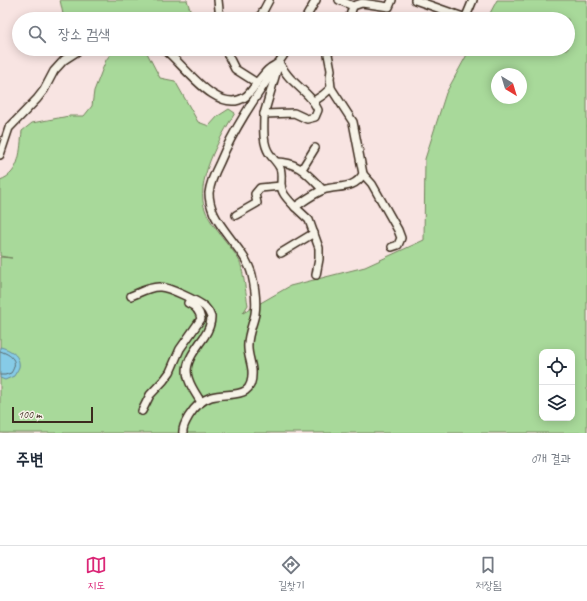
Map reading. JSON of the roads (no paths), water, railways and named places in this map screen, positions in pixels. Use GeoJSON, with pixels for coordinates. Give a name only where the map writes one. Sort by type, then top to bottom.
{"type":"FeatureCollection","features":[{"type":"Feature","properties":{"kind":"street"},"geometry":{"type":"LineString","coordinates":[[218,0],[219,12]]}},
{"type":"Feature","properties":{"kind":"street"},"geometry":{"type":"LineString","coordinates":[[263,12],[269,0]]}},
{"type":"Feature","properties":{"kind":"street"},"geometry":{"type":"LineString","coordinates":[[309,12],[316,0]]}},
{"type":"Feature","properties":{"kind":"street"},"geometry":{"type":"LineString","coordinates":[[339,0],[353,6],[362,3],[389,7],[392,0]]}},
{"type":"Feature","properties":{"kind":"street"},"geometry":{"type":"LineString","coordinates":[[415,0],[447,12]]}},
{"type":"Feature","properties":{"kind":"street"},"geometry":{"type":"LineString","coordinates":[[468,12],[472,0]]}},
{"type":"Feature","properties":{"kind":"street"},"geometry":{"type":"LineString","coordinates":[[351,12],[353,6]]}},
{"type":"Feature","properties":{"kind":"street"},"geometry":{"type":"LineString","coordinates":[[0,155],[8,128],[37,99],[44,90],[54,71],[64,60],[71,56]]}},
{"type":"Feature","properties":{"kind":"street"},"geometry":{"type":"LineString","coordinates":[[172,56],[186,72],[217,97],[227,100],[241,99],[247,96],[269,69],[279,63]]}},
{"type":"Feature","properties":{"kind":"street"},"geometry":{"type":"LineString","coordinates":[[228,56],[235,69],[257,83]]}},
{"type":"Feature","properties":{"kind":"street"},"geometry":{"type":"LineString","coordinates":[[183,433],[185,423],[192,411],[201,402],[211,397],[238,395],[245,392],[249,386],[252,370],[248,346],[255,312],[256,291],[252,273],[241,254],[214,215],[209,202],[209,192],[219,164],[242,118],[283,56]]}},
{"type":"Feature","properties":{"kind":"street"},"geometry":{"type":"LineString","coordinates":[[328,56],[331,70],[331,88],[353,122],[363,174],[372,184],[401,238],[398,245],[392,247]]}},
{"type":"Feature","properties":{"kind":"street"},"geometry":{"type":"LineString","coordinates":[[264,114],[294,113],[307,119],[315,117],[318,110],[314,101],[292,80],[279,63]]}},
{"type":"Feature","properties":{"kind":"street"},"geometry":{"type":"LineString","coordinates":[[279,63],[264,114],[264,136],[269,154],[277,162],[281,170],[281,186],[286,197],[309,220],[314,233],[319,248],[316,276]]}},
{"type":"Feature","properties":{"kind":"street"},"geometry":{"type":"LineString","coordinates":[[314,101],[331,88]]}},
{"type":"Feature","properties":{"kind":"street"},"geometry":{"type":"LineString","coordinates":[[302,169],[315,148]]}},
{"type":"Feature","properties":{"kind":"street"},"geometry":{"type":"LineString","coordinates":[[277,162],[295,164],[323,190]]}},
{"type":"Feature","properties":{"kind":"street"},"geometry":{"type":"LineString","coordinates":[[295,207],[323,190],[352,185],[359,180],[363,174]]}},
{"type":"Feature","properties":{"kind":"street"},"geometry":{"type":"LineString","coordinates":[[236,214],[257,203],[255,194],[260,188],[281,186]]}},
{"type":"Feature","properties":{"kind":"street"},"geometry":{"type":"LineString","coordinates":[[281,253],[314,233]]}},
{"type":"Feature","properties":{"kind":"street"},"geometry":{"type":"LineString","coordinates":[[131,296],[152,288],[168,288],[206,307],[211,315],[210,325],[191,354],[186,366],[187,378],[192,389],[201,402]]}},
{"type":"Feature","properties":{"kind":"street"},"geometry":{"type":"LineString","coordinates":[[142,411],[150,395],[167,376],[180,349],[201,319],[200,314],[192,304],[175,297],[168,288]]}},
{"type":"Feature","properties":{"kind":"water"},"geometry":{"type":"Polygon","coordinates":[[[0,347],[7,349],[17,356],[19,363],[19,368],[14,376],[5,380],[0,378],[0,347]]]}}]}
